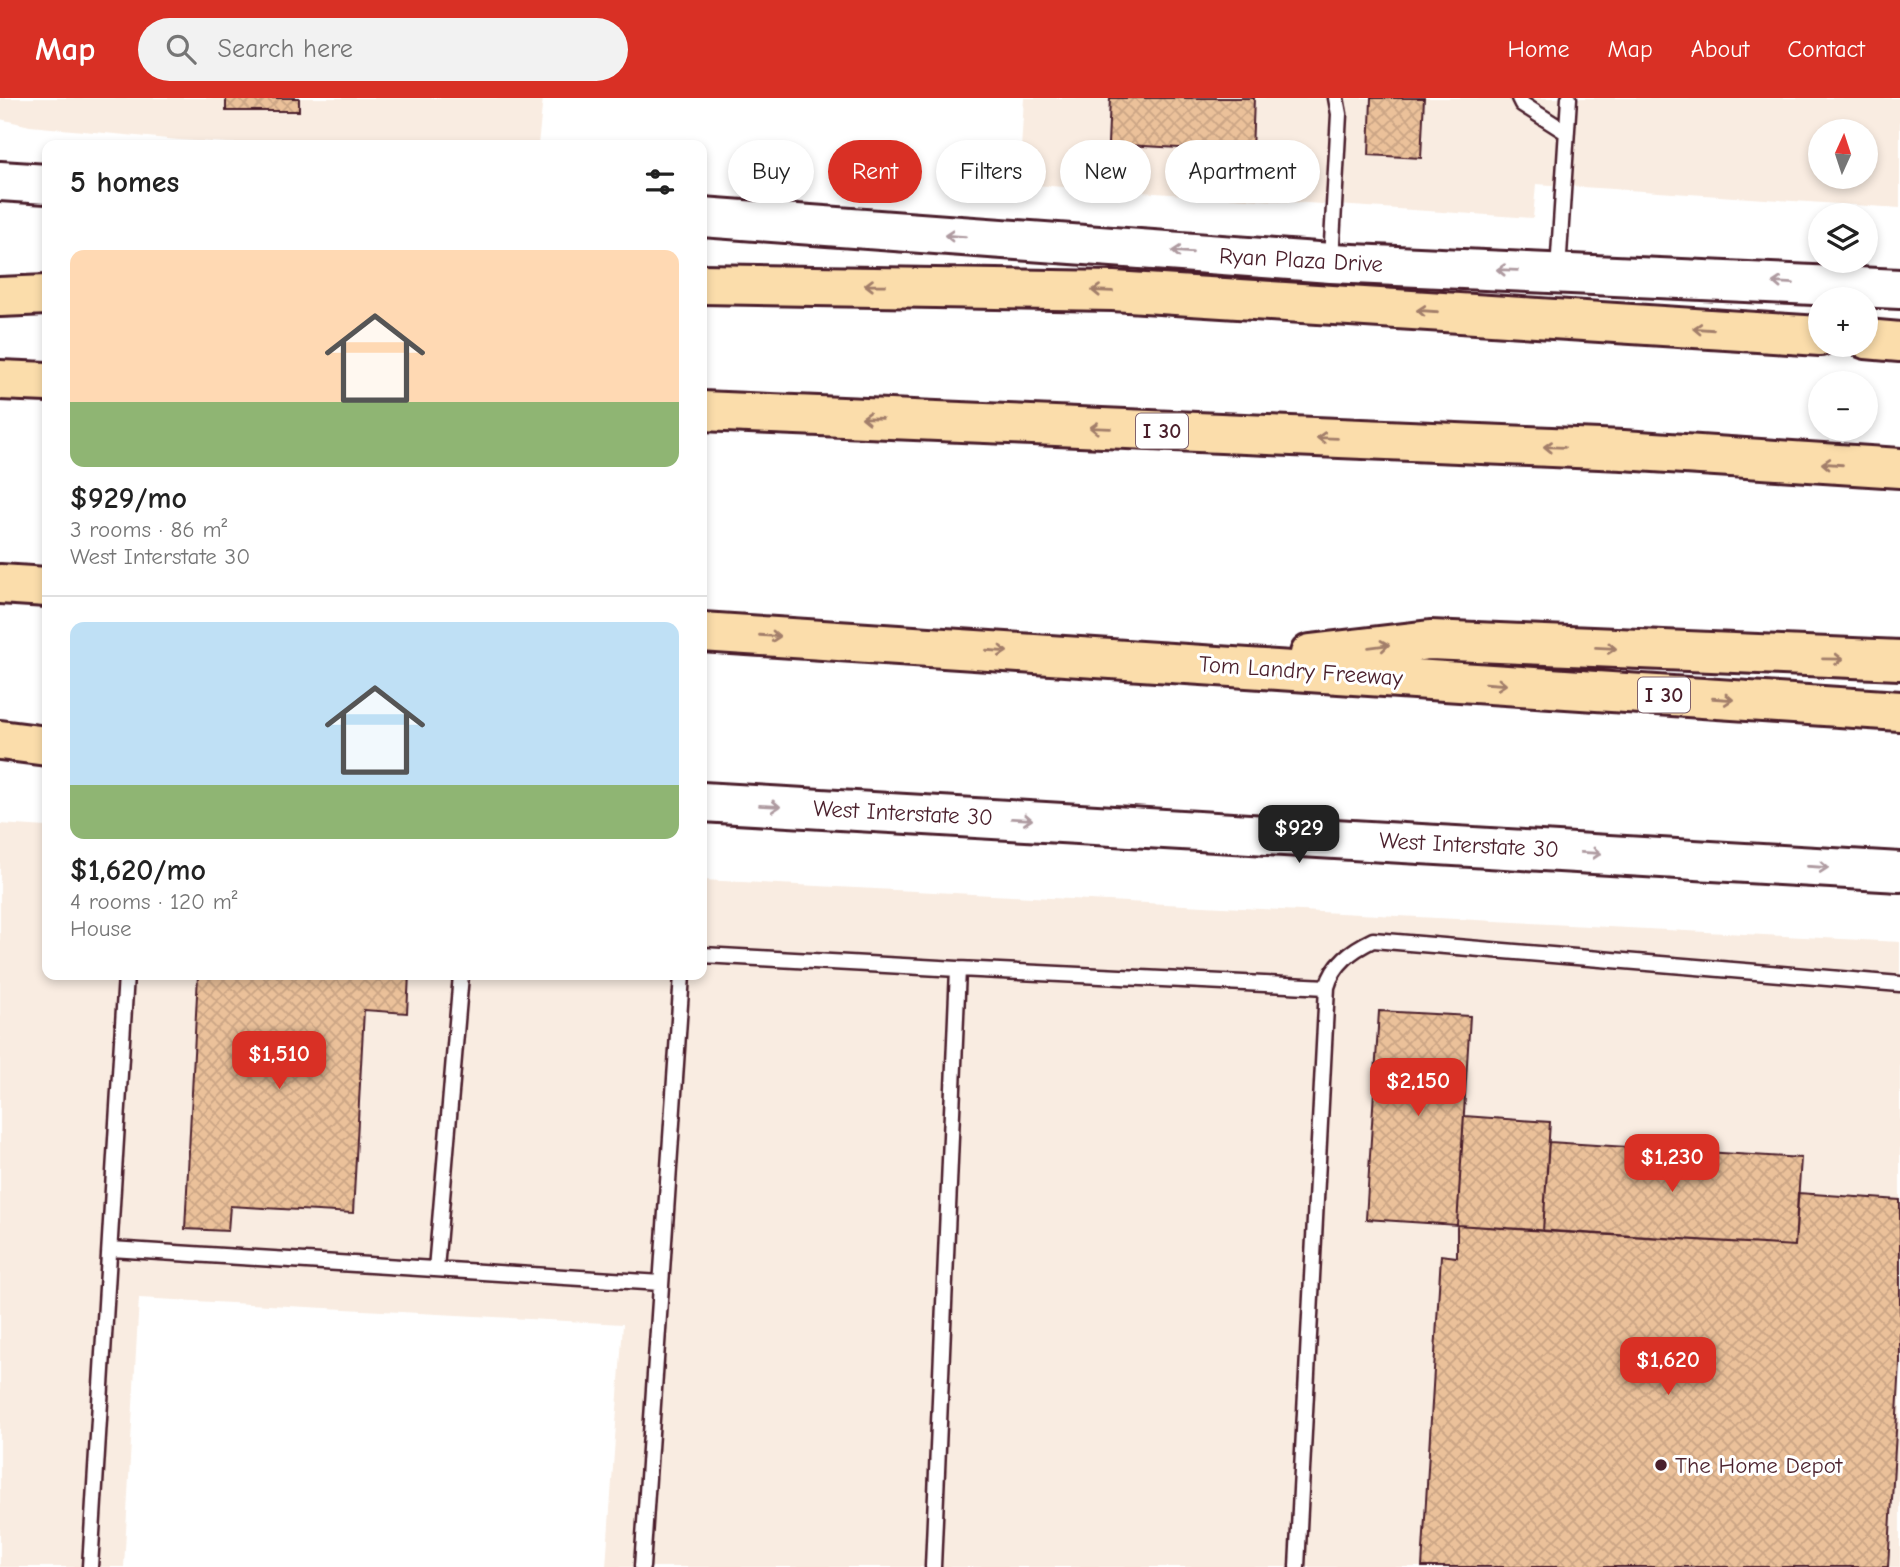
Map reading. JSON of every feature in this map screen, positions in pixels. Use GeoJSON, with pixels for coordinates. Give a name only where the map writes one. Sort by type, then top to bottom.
{"type":"FeatureCollection","features":[{"type":"Feature","properties":{"kind":"highway"},"geometry":{"type":"LineString","coordinates":[[707,284],[1113,291],[1808,336]]}},
{"type":"Feature","properties":{"kind":"highway"},"geometry":{"type":"LineString","coordinates":[[0,297],[42,295]]}},
{"type":"Feature","properties":{"kind":"highway"},"geometry":{"type":"LineString","coordinates":[[1878,340],[1900,342]]}},
{"type":"Feature","properties":{"kind":"highway"},"geometry":{"type":"LineString","coordinates":[[0,380],[42,382]]}},
{"type":"Feature","properties":{"kind":"highway","name":"I 30"},"geometry":{"type":"LineString","coordinates":[[707,411],[1609,450],[1900,468]]}},
{"type":"Feature","properties":{"kind":"highway"},"geometry":{"type":"LineString","coordinates":[[0,584],[42,587]]}},
{"type":"Feature","properties":{"kind":"highway","name":"Tom Landry Freeway"},"geometry":{"type":"LineString","coordinates":[[707,632],[1900,711]]}},
{"type":"Feature","properties":{"kind":"highway","name":"I 30"},"geometry":{"type":"LineString","coordinates":[[1214,665],[1430,640],[1900,660]]}},
{"type":"Feature","properties":{"kind":"highway"},"geometry":{"type":"LineString","coordinates":[[0,740],[42,745]]}},
{"type":"Feature","properties":{"kind":"main road"},"geometry":{"type":"LineString","coordinates":[[0,181],[42,184]]}},
{"type":"Feature","properties":{"kind":"main road","name":"Ryan Plaza Drive"},"geometry":{"type":"LineString","coordinates":[[707,218],[1331,263],[1900,289]]}},
{"type":"Feature","properties":{"kind":"main road"},"geometry":{"type":"LineString","coordinates":[[0,756],[42,759]]}},
{"type":"Feature","properties":{"kind":"main road","name":"West Interstate 30"},"geometry":{"type":"LineString","coordinates":[[707,802],[1900,872]]}},
{"type":"Feature","properties":{"kind":"lane"},"geometry":{"type":"LineString","coordinates":[[1331,263],[1339,114],[1336,98]]}},
{"type":"Feature","properties":{"kind":"lane"},"geometry":{"type":"LineString","coordinates":[[1519,98],[1522,104],[1566,132]]}},
{"type":"Feature","properties":{"kind":"lane"},"geometry":{"type":"LineString","coordinates":[[1558,272],[1569,98]]}},
{"type":"Feature","properties":{"kind":"lane"},"geometry":{"type":"LineString","coordinates":[[1297,1567],[1327,987],[1331,976],[1352,950],[1373,940],[1900,984]]}},
{"type":"Feature","properties":{"kind":"lane"},"geometry":{"type":"LineString","coordinates":[[707,955],[1327,987]]}},
{"type":"Feature","properties":{"kind":"lane"},"geometry":{"type":"LineString","coordinates":[[933,1567],[958,969]]}},
{"type":"Feature","properties":{"kind":"lane"},"geometry":{"type":"LineString","coordinates":[[90,1567],[126,980]]}},
{"type":"Feature","properties":{"kind":"lane"},"geometry":{"type":"LineString","coordinates":[[436,1269],[461,980]]}},
{"type":"Feature","properties":{"kind":"lane"},"geometry":{"type":"LineString","coordinates":[[642,1567],[682,980]]}},
{"type":"Feature","properties":{"kind":"lane"},"geometry":{"type":"LineString","coordinates":[[111,1249],[661,1283]]}},
{"type":"Feature","properties":{"kind":"shaded area"},"geometry":{"type":"Polygon","coordinates":[[[0,98],[543,98],[539,140],[179,140],[30,126],[0,119],[0,98]]]}},
{"type":"Feature","properties":{"kind":"shaded area"},"geometry":{"type":"Polygon","coordinates":[[[1024,98],[1900,98],[1900,208],[1878,207],[1878,203],[1824,203],[1536,184],[1533,218],[1306,203],[1320,203],[1320,140],[1165,140],[1165,194],[1151,193],[1151,140],[1060,140],[1060,187],[1046,186],[1046,140],[1022,140],[1024,98]]]}},
{"type":"Feature","properties":{"kind":"shaded area"},"geometry":{"type":"Polygon","coordinates":[[[0,824],[42,827],[42,980],[707,980],[707,880],[1900,942],[1900,1567],[606,1567],[623,1324],[139,1298],[124,1567],[0,1567],[0,824]]]}},
{"type":"Feature","properties":{"kind":"building"},"geometry":{"type":"Polygon","coordinates":[[[226,98],[299,98],[299,111],[226,111],[226,98]]]}},
{"type":"Feature","properties":{"kind":"building"},"geometry":{"type":"Polygon","coordinates":[[[1110,98],[1254,98],[1252,140],[1165,140],[1165,147],[1151,146],[1151,140],[1108,140],[1110,98]]]}},
{"type":"Feature","properties":{"kind":"building"},"geometry":{"type":"Polygon","coordinates":[[[1371,98],[1424,98],[1421,158],[1369,155],[1371,98]]]}},
{"type":"Feature","properties":{"kind":"building"},"geometry":{"type":"Polygon","coordinates":[[[198,980],[409,980],[407,1013],[364,1010],[353,1213],[230,1206],[228,1231],[185,1229],[198,980]]]}},
{"type":"Feature","properties":{"kind":"building"},"geometry":{"type":"Polygon","coordinates":[[[1379,1011],[1470,1016],[1457,1225],[1366,1219],[1379,1011]]]}},
{"type":"Feature","properties":{"kind":"building"},"geometry":{"type":"Polygon","coordinates":[[[1464,1116],[1550,1122],[1543,1231],[1457,1225],[1464,1116]]]}},
{"type":"Feature","properties":{"kind":"building"},"geometry":{"type":"Polygon","coordinates":[[[1549,1142],[1801,1158],[1795,1246],[1543,1231],[1549,1142]]]}},
{"type":"Feature","properties":{"kind":"building","name":"The Home Depot"},"geometry":{"type":"Polygon","coordinates":[[[1798,1193],[1900,1200],[1900,1364],[1888,1567],[1422,1567],[1441,1255],[1457,1257],[1457,1225],[1795,1246],[1798,1193]]]}},
{"type":"Feature","properties":{"kind":"place","name":"The Home Depot"},"geometry":{"type":"Point","coordinates":[1661,1465]}}]}
